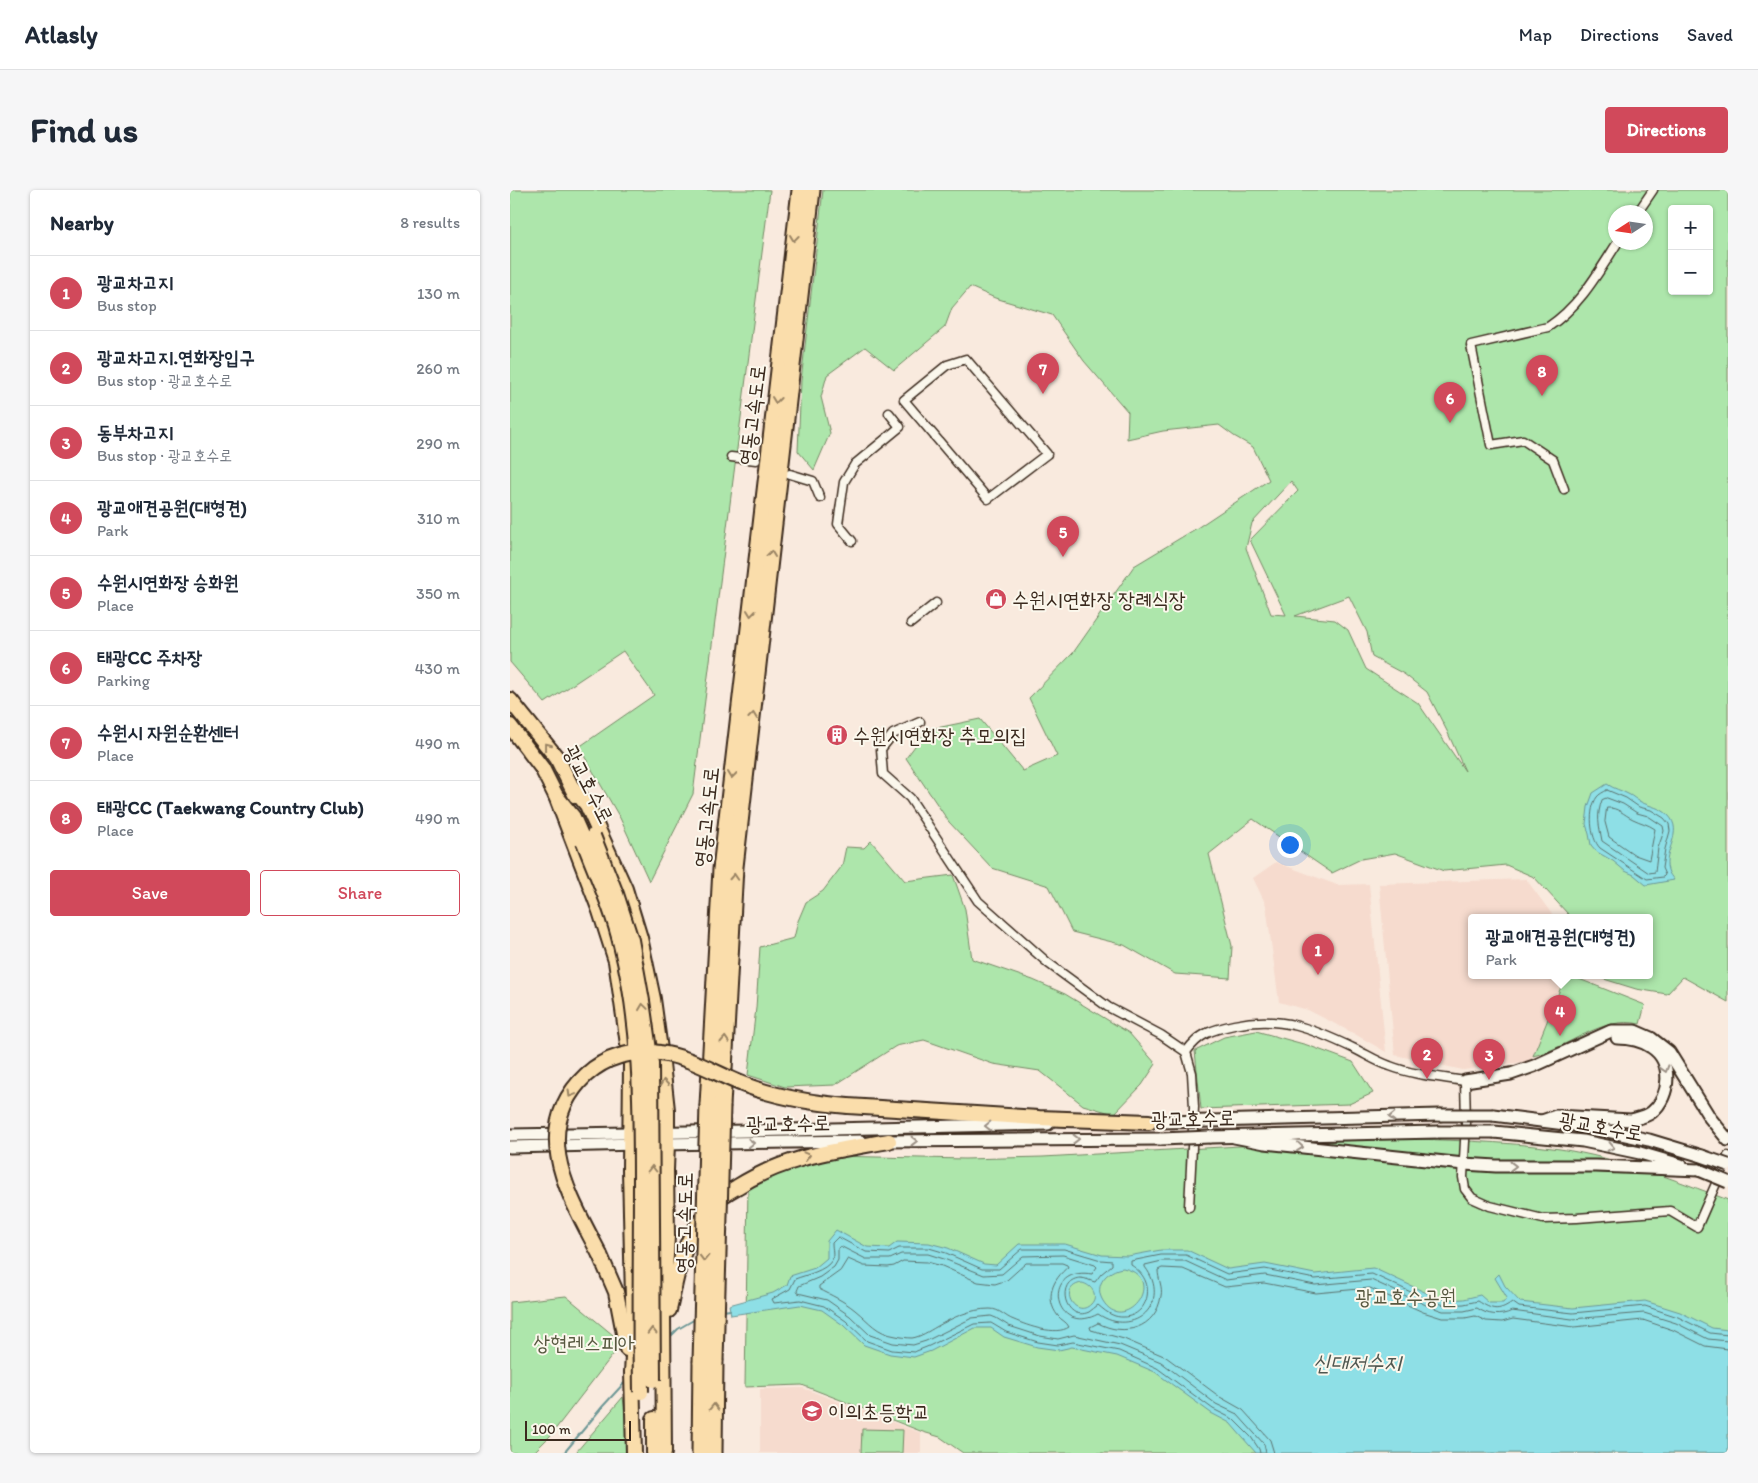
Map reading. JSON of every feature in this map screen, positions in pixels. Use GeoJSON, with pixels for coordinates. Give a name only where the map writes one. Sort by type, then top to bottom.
{"type":"FeatureCollection","features":[{"type":"Feature","properties":{"kind":"highway","name":"영동고속도로"},"geometry":{"type":"LineString","coordinates":[[700,1453],[708,1362],[722,869],[800,190]]}},
{"type":"Feature","properties":{"kind":"highway","name":"영동고속도로"},"geometry":{"type":"LineString","coordinates":[[715,1105],[734,867],[812,190]]}},
{"type":"Feature","properties":{"kind":"highway","name":"광교호수로"},"geometry":{"type":"LineString","coordinates":[[510,700],[556,758],[573,788],[621,945],[631,1002],[639,1064],[637,1398],[642,1453]]}},
{"type":"Feature","properties":{"kind":"highway","name":"광교호수로"},"geometry":{"type":"LineString","coordinates":[[510,726],[542,768],[556,796],[589,839],[616,894],[631,940],[651,1064],[658,1376],[654,1453]]}},
{"type":"Feature","properties":{"kind":"highway"},"geometry":{"type":"LineString","coordinates":[[573,788],[587,805],[625,889],[640,938],[653,999],[660,1046],[667,1110],[666,1312],[658,1376],[664,1453]]}},
{"type":"Feature","properties":{"kind":"highway"},"geometry":{"type":"LineString","coordinates":[[556,796],[600,911],[616,961],[631,1065],[630,1343],[632,1372],[637,1398],[634,1453]]}},
{"type":"Feature","properties":{"kind":"highway"},"geometry":{"type":"LineString","coordinates":[[630,1343],[616,1292],[600,1255],[569,1195],[561,1174],[556,1150],[560,1119],[570,1094],[580,1080],[605,1061],[641,1052],[659,1052],[674,1055],[773,1095],[809,1102],[1039,1118],[1154,1122]]}},
{"type":"Feature","properties":{"kind":"highway"},"geometry":{"type":"LineString","coordinates":[[666,1312],[688,1244],[702,1218],[713,1204],[723,1196],[762,1172],[779,1165],[810,1155],[889,1141]]}},
{"type":"Feature","properties":{"kind":"highway","name":"영동고속도로"},"geometry":{"type":"LineString","coordinates":[[708,1362],[714,1453]]}},
{"type":"Feature","properties":{"kind":"main road"},"geometry":{"type":"LineString","coordinates":[[1465,1081],[1511,1074],[1534,1066],[1611,1031],[1635,1031],[1652,1038],[1668,1052],[1710,1118],[1728,1140]]}},
{"type":"Feature","properties":{"kind":"main road"},"geometry":{"type":"LineString","coordinates":[[1542,1121],[1556,1116],[1630,1120],[1642,1118],[1652,1112],[1661,1102],[1666,1090],[1667,1078],[1660,1055],[1651,1047],[1631,1038],[1596,1039]]}},
{"type":"Feature","properties":{"kind":"main road","name":"광교호수로"},"geometry":{"type":"LineString","coordinates":[[667,1138],[747,1132],[1493,1115],[1589,1127],[1649,1140],[1728,1165]]}},
{"type":"Feature","properties":{"kind":"main road","name":"광교호수로"},"geometry":{"type":"LineString","coordinates":[[510,1147],[667,1138],[889,1141],[1161,1139],[1494,1132],[1583,1141],[1640,1153],[1699,1170],[1728,1182]]}},
{"type":"Feature","properties":{"kind":"main road","name":"광교호수로"},"geometry":{"type":"LineString","coordinates":[[510,1135],[630,1139]]}},
{"type":"Feature","properties":{"kind":"main road"},"geometry":{"type":"LineString","coordinates":[[1234,1137],[1265,1143],[1464,1164],[1699,1170]]}},
{"type":"Feature","properties":{"kind":"street"},"geometry":{"type":"LineString","coordinates":[[1643,205],[1653,190]]}},
{"type":"Feature","properties":{"kind":"street"},"geometry":{"type":"LineString","coordinates":[[1564,489],[1553,460],[1523,440],[1491,445],[1471,345],[1548,327],[1559,320],[1587,290],[1613,250]]}},
{"type":"Feature","properties":{"kind":"street"},"geometry":{"type":"LineString","coordinates":[[966,359],[1046,454],[988,499],[904,400],[946,366],[966,359]]}},
{"type":"Feature","properties":{"kind":"street"},"geometry":{"type":"LineString","coordinates":[[852,541],[838,524],[844,482],[855,464],[900,427],[889,413]]}},
{"type":"Feature","properties":{"kind":"street"},"geometry":{"type":"LineString","coordinates":[[731,457],[756,460]]}},
{"type":"Feature","properties":{"kind":"street"},"geometry":{"type":"LineString","coordinates":[[790,474],[814,481],[820,498]]}},
{"type":"Feature","properties":{"kind":"street"},"geometry":{"type":"LineString","coordinates":[[911,623],[936,604]]}},
{"type":"Feature","properties":{"kind":"street"},"geometry":{"type":"LineString","coordinates":[[920,722],[893,734],[881,749],[883,774],[910,798],[978,901],[1048,963],[1108,1007],[1161,1035],[1186,1052],[1192,1073],[1194,1107],[1189,1207]]}},
{"type":"Feature","properties":{"kind":"street"},"geometry":{"type":"LineString","coordinates":[[1186,1052],[1196,1039],[1218,1029],[1253,1021],[1281,1022],[1310,1028],[1389,1066],[1465,1081],[1466,1123],[1463,1178],[1465,1189],[1472,1198],[1490,1206],[1544,1218],[1577,1218],[1670,1211],[1697,1227],[1728,1156]]}},
{"type":"Feature","properties":{"kind":"shaded area"},"geometry":{"type":"Polygon","coordinates":[[[1276,862],[1337,885],[1369,884],[1386,1052],[1308,1010],[1279,1002],[1266,905],[1253,878],[1276,862]]]}},
{"type":"Feature","properties":{"kind":"shaded area"},"geometry":{"type":"Polygon","coordinates":[[[1526,879],[1552,914],[1468,914],[1468,979],[1563,979],[1531,1061],[1463,1070],[1395,1055],[1379,884],[1526,879]]]}},
{"type":"Feature","properties":{"kind":"shaded area","name":"이의초등학교"},"geometry":{"type":"Polygon","coordinates":[[[803,1388],[921,1433],[921,1453],[760,1453],[760,1389],[803,1388]]]}},
{"type":"Feature","properties":{"kind":"green space"},"geometry":{"type":"Polygon","coordinates":[[[510,190],[770,190],[693,794],[649,881],[620,818],[579,747],[654,695],[623,651],[545,703],[510,662],[510,190]]]}},
{"type":"Feature","properties":{"kind":"green space"},"geometry":{"type":"Polygon","coordinates":[[[823,190],[1728,190],[1728,1002],[1683,977],[1667,994],[1636,989],[1604,979],[1653,979],[1653,914],[1568,914],[1534,877],[1506,865],[1444,871],[1395,853],[1361,859],[1332,873],[1253,819],[1209,854],[1232,946],[1230,978],[1175,974],[1124,945],[1072,932],[1049,886],[992,868],[949,822],[906,758],[927,730],[980,719],[1023,771],[1057,756],[1029,698],[1073,653],[1134,566],[1197,528],[1269,480],[1253,447],[1219,425],[1163,431],[1127,439],[1128,412],[1084,361],[1052,315],[995,298],[970,287],[952,308],[945,327],[894,370],[865,347],[827,375],[821,397],[830,433],[814,470],[798,451],[801,381],[823,190]],[[1291,481],[1252,523],[1246,548],[1271,614],[1286,615],[1250,540],[1298,491],[1291,481]],[[1349,596],[1295,616],[1335,620],[1348,630],[1366,669],[1418,703],[1465,771],[1427,692],[1404,674],[1372,657],[1367,632],[1349,596]]]}},
{"type":"Feature","properties":{"kind":"green space"},"geometry":{"type":"Polygon","coordinates":[[[871,841],[905,881],[953,875],[965,909],[972,959],[1033,980],[1065,994],[1129,1033],[1156,1064],[1142,1085],[1114,1114],[1083,1105],[1040,1071],[993,1064],[924,1040],[896,1046],[835,1085],[785,1087],[748,1075],[756,1008],[760,947],[794,938],[798,921],[806,902],[823,891],[842,866],[846,847],[864,848],[871,841]]]}},
{"type":"Feature","properties":{"kind":"green space"},"geometry":{"type":"Polygon","coordinates":[[[1564,979],[1579,979],[1645,1005],[1640,1024],[1626,1022],[1598,1028],[1533,1056],[1564,979]]]}},
{"type":"Feature","properties":{"kind":"green space"},"geometry":{"type":"Polygon","coordinates":[[[1256,1031],[1307,1045],[1353,1062],[1373,1093],[1349,1104],[1201,1109],[1195,1051],[1224,1037],[1256,1031]]]}},
{"type":"Feature","properties":{"kind":"green space","name":"광교호수공원"},"geometry":{"type":"Polygon","coordinates":[[[1384,1138],[1450,1140],[1560,1149],[1624,1164],[1728,1200],[1728,1453],[963,1453],[940,1437],[802,1385],[745,1387],[748,1185],[778,1170],[833,1156],[965,1159],[1043,1157],[1384,1138]]]}},
{"type":"Feature","properties":{"kind":"green space","name":"상현레스피아"},"geometry":{"type":"Polygon","coordinates":[[[566,1296],[613,1335],[615,1352],[550,1436],[533,1453],[510,1453],[510,1302],[566,1296]]]}},
{"type":"Feature","properties":{"kind":"green space"},"geometry":{"type":"Polygon","coordinates":[[[623,1397],[630,1453],[577,1453],[577,1451],[623,1397]]]}},
{"type":"Feature","properties":{"kind":"green space"},"geometry":{"type":"Polygon","coordinates":[[[862,1429],[903,1430],[902,1453],[861,1453],[862,1429]]]}},
{"type":"Feature","properties":{"kind":"water"},"geometry":{"type":"Polygon","coordinates":[[[1607,784],[1639,801],[1662,810],[1673,822],[1674,835],[1667,863],[1668,871],[1674,880],[1646,885],[1634,875],[1597,852],[1591,845],[1586,824],[1588,807],[1593,793],[1607,784]]]}},
{"type":"Feature","properties":{"kind":"water","name":"신대저수지"},"geometry":{"type":"Polygon","coordinates":[[[836,1230],[867,1247],[889,1248],[897,1242],[929,1243],[948,1248],[984,1264],[996,1265],[1019,1244],[1065,1244],[1102,1255],[1128,1256],[1161,1250],[1187,1250],[1228,1269],[1265,1264],[1315,1274],[1373,1268],[1446,1300],[1464,1299],[1480,1295],[1489,1303],[1503,1303],[1507,1298],[1495,1278],[1499,1274],[1505,1286],[1520,1302],[1573,1308],[1645,1301],[1680,1312],[1712,1328],[1728,1330],[1728,1453],[1256,1453],[1230,1423],[1211,1413],[1155,1372],[1117,1356],[1072,1347],[1059,1350],[1037,1347],[1004,1337],[991,1328],[975,1328],[931,1351],[914,1357],[890,1354],[864,1345],[843,1325],[822,1310],[800,1305],[731,1315],[729,1305],[773,1293],[787,1285],[790,1276],[815,1268],[827,1258],[827,1241],[836,1230]],[[1123,1268],[1107,1275],[1103,1279],[1100,1289],[1103,1301],[1112,1310],[1121,1312],[1131,1309],[1138,1301],[1142,1292],[1142,1282],[1136,1274],[1123,1268]],[[1082,1283],[1070,1290],[1069,1296],[1075,1305],[1085,1308],[1093,1301],[1094,1294],[1089,1286],[1082,1283]]]}},
{"type":"Feature","properties":{"kind":"waterway"},"geometry":{"type":"LineString","coordinates":[[723,1311],[730,1310]]}},
{"type":"Feature","properties":{"kind":"waterway"},"geometry":{"type":"LineString","coordinates":[[668,1339],[678,1329],[697,1318]]}},
{"type":"Feature","properties":{"kind":"waterway"},"geometry":{"type":"LineString","coordinates":[[564,1453],[626,1381]]}},
{"type":"Feature","properties":{"kind":"place","name":"수원시 자원순환센터"},"geometry":{"type":"Point","coordinates":[1043,394]}},
{"type":"Feature","properties":{"kind":"place","name":"태광CC (Taekwang Country Club)"},"geometry":{"type":"Point","coordinates":[1542,396]}},
{"type":"Feature","properties":{"kind":"place","name":"태광CC 주차장"},"geometry":{"type":"Point","coordinates":[1450,423]}},
{"type":"Feature","properties":{"kind":"place","name":"수원시연화장 승화원"},"geometry":{"type":"Point","coordinates":[1063,557]}},
{"type":"Feature","properties":{"kind":"place","name":"수원시연화장 장례식장"},"geometry":{"type":"Point","coordinates":[996,599]}},
{"type":"Feature","properties":{"kind":"place","name":"수원시연화장 추모의집"},"geometry":{"type":"Point","coordinates":[837,735]}},
{"type":"Feature","properties":{"kind":"place","name":"광교차고지"},"geometry":{"type":"Point","coordinates":[1318,975]}},
{"type":"Feature","properties":{"kind":"place","name":"광교애견공원(대형견)"},"geometry":{"type":"Point","coordinates":[1560,1036]}},
{"type":"Feature","properties":{"kind":"place","name":"광교차고지.연화장입구"},"geometry":{"type":"Point","coordinates":[1427,1079]}},
{"type":"Feature","properties":{"kind":"place","name":"동부차고지"},"geometry":{"type":"Point","coordinates":[1489,1080]}},
{"type":"Feature","properties":{"kind":"place","name":"이의초등학교"},"geometry":{"type":"Point","coordinates":[812,1411]}}]}
